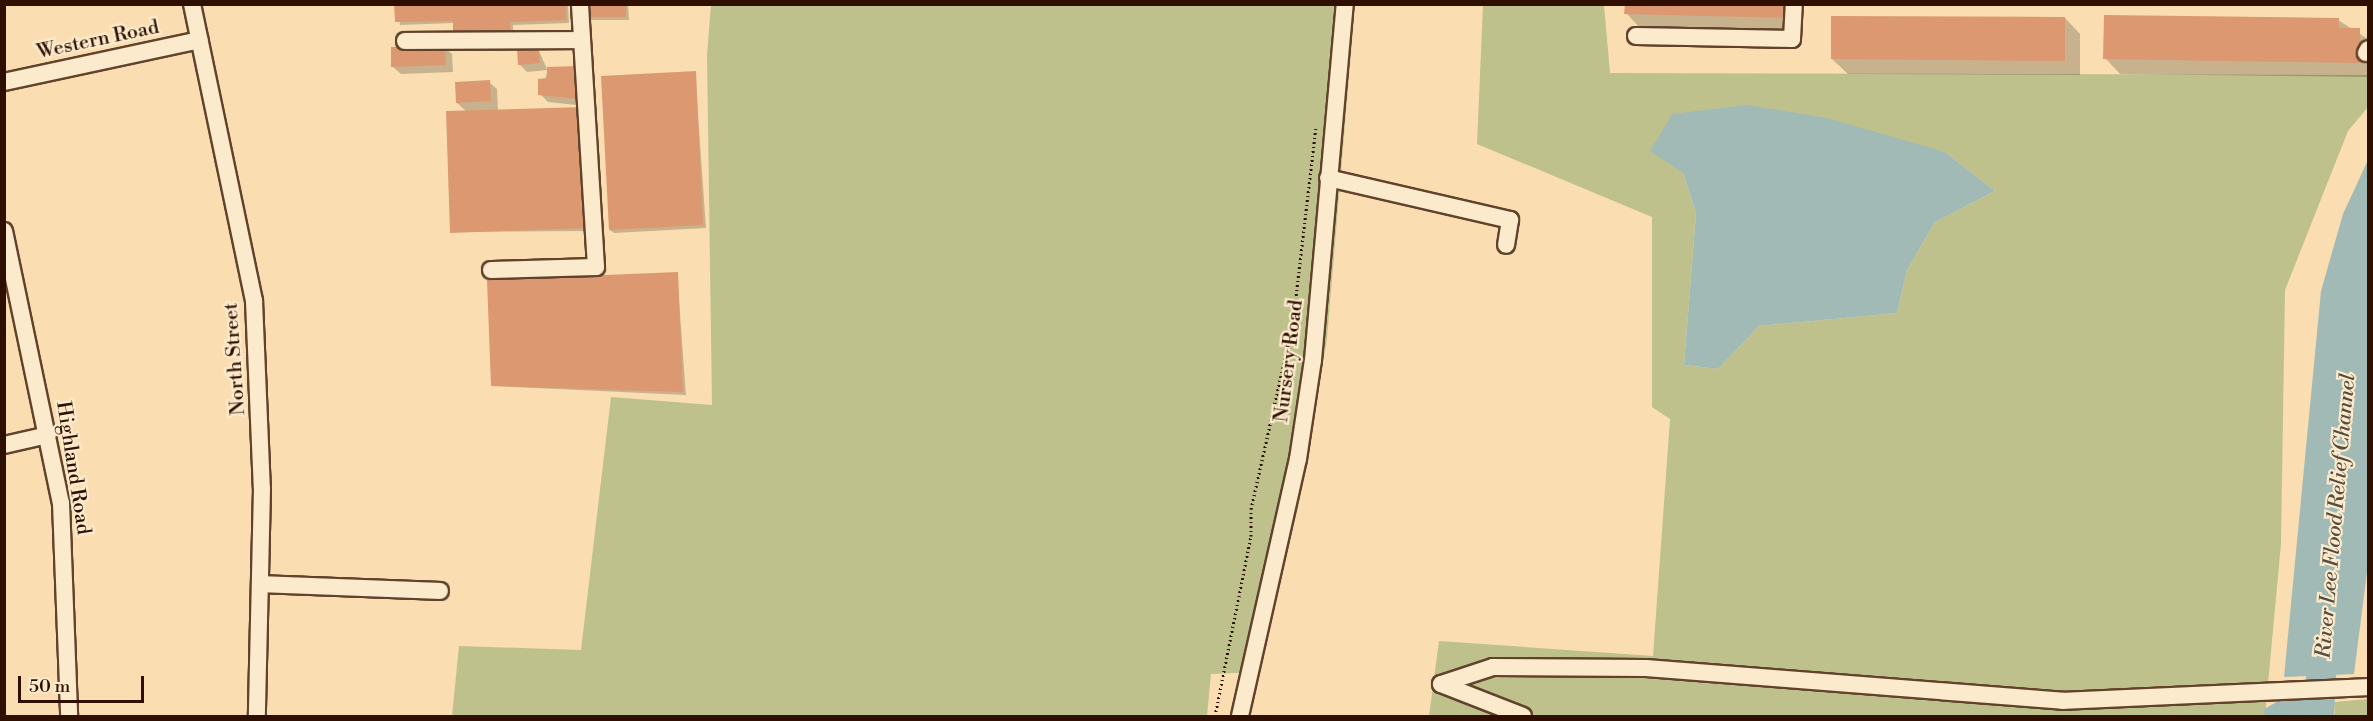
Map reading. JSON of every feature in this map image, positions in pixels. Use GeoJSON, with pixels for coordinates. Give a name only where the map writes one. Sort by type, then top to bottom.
{"type":"FeatureCollection","features":[{"type":"Feature","properties":{"kind":"street","name":"North Street"},"geometry":{"type":"LineString","coordinates":[[192,4],[254,301],[260,397],[257,717]]}},
{"type":"Feature","properties":{"kind":"street"},"geometry":{"type":"LineString","coordinates":[[491,270],[596,267],[580,4]]}},
{"type":"Feature","properties":{"kind":"street","name":"Nursery Road"},"geometry":{"type":"LineString","coordinates":[[1240,717],[1298,459],[1313,360],[1345,4]]}},
{"type":"Feature","properties":{"kind":"street"},"geometry":{"type":"LineString","coordinates":[[1636,36],[1792,39],[1794,4]]}},
{"type":"Feature","properties":{"kind":"street","name":"Western Road"},"geometry":{"type":"LineString","coordinates":[[4,82],[200,40]]}},
{"type":"Feature","properties":{"kind":"street"},"geometry":{"type":"LineString","coordinates":[[405,41],[582,40]]}},
{"type":"Feature","properties":{"kind":"street"},"geometry":{"type":"LineString","coordinates":[[1328,178],[1510,220],[1506,245]]}},
{"type":"Feature","properties":{"kind":"street","name":"Highland Road"},"geometry":{"type":"LineString","coordinates":[[4,231],[61,503],[69,717]]}},
{"type":"Feature","properties":{"kind":"street"},"geometry":{"type":"LineString","coordinates":[[4,445],[48,435]]}},
{"type":"Feature","properties":{"kind":"street"},"geometry":{"type":"LineString","coordinates":[[260,584],[440,591]]}},
{"type":"Feature","properties":{"kind":"street"},"geometry":{"type":"LineString","coordinates":[[1523,717],[1441,684],[1493,667],[1599,668],[2063,701],[2368,687]]}},
{"type":"Feature","properties":{"kind":"path"},"geometry":{"type":"LineString","coordinates":[[1215,717],[1251,536],[1251,509],[1293,322],[1317,118]]}},
{"type":"Feature","properties":{"kind":"green space"},"geometry":{"type":"Polygon","coordinates":[[[711,5],[1355,5],[1327,339],[1298,507],[1259,672],[1211,674],[1207,716],[452,716],[459,646],[581,650],[611,397],[712,405],[707,55],[711,5]]]}},
{"type":"Feature","properties":{"kind":"green space"},"geometry":{"type":"Polygon","coordinates":[[[1483,5],[1604,5],[1610,73],[2368,75],[2368,107],[2348,131],[2285,290],[2281,544],[2265,716],[1429,716],[1439,641],[1653,656],[1670,419],[1652,407],[1652,217],[1477,144],[1483,5]],[[1894,140],[1683,173],[1696,213],[1684,365],[1718,369],[1759,326],[1897,313],[1907,270],[1935,222],[1995,191],[1945,152],[1894,140]]]}},
{"type":"Feature","properties":{"kind":"green space"},"geometry":{"type":"Polygon","coordinates":[[[2368,699],[2368,716],[2335,716],[2334,702],[2368,699]]]}},
{"type":"Feature","properties":{"kind":"water"},"geometry":{"type":"Polygon","coordinates":[[[1747,105],[1827,118],[1945,152],[1995,191],[1935,222],[1907,270],[1897,313],[1759,326],[1718,369],[1684,365],[1696,213],[1683,173],[1650,151],[1672,114],[1747,105]]]}},
{"type":"Feature","properties":{"kind":"water"},"geometry":{"type":"Polygon","coordinates":[[[2368,160],[2368,564],[2354,674],[2284,677],[2321,291],[2343,214],[2368,160]]]}},
{"type":"Feature","properties":{"kind":"water"},"geometry":{"type":"Polygon","coordinates":[[[2329,697],[2335,716],[2265,716],[2264,709],[2284,698],[2329,697]]]}},
{"type":"Feature","properties":{"kind":"building"},"geometry":{"type":"Polygon","coordinates":[[[394,4],[566,4],[566,20],[510,22],[511,36],[453,38],[453,21],[395,22],[394,4]]]}},
{"type":"Feature","properties":{"kind":"building"},"geometry":{"type":"Polygon","coordinates":[[[584,4],[626,4],[626,17],[584,17],[584,4]]]}},
{"type":"Feature","properties":{"kind":"building"},"geometry":{"type":"Polygon","coordinates":[[[1625,4],[1787,4],[1787,18],[1624,14],[1625,4]]]}},
{"type":"Feature","properties":{"kind":"building"},"geometry":{"type":"Polygon","coordinates":[[[2104,15],[2339,18],[2339,28],[2360,28],[2360,63],[2103,59],[2104,15]]]}},
{"type":"Feature","properties":{"kind":"building"},"geometry":{"type":"Polygon","coordinates":[[[1831,16],[2065,17],[2065,61],[1831,59],[1831,16]]]}},
{"type":"Feature","properties":{"kind":"building"},"geometry":{"type":"Polygon","coordinates":[[[445,45],[446,65],[391,67],[391,47],[445,45]]]}},
{"type":"Feature","properties":{"kind":"building"},"geometry":{"type":"Polygon","coordinates":[[[539,48],[540,63],[518,65],[517,49],[539,48]]]}},
{"type":"Feature","properties":{"kind":"building"},"geometry":{"type":"Polygon","coordinates":[[[577,66],[578,99],[538,95],[538,79],[547,78],[547,67],[577,66]]]}},
{"type":"Feature","properties":{"kind":"building"},"geometry":{"type":"Polygon","coordinates":[[[696,71],[703,225],[609,230],[601,76],[696,71]]]}},
{"type":"Feature","properties":{"kind":"building"},"geometry":{"type":"Polygon","coordinates":[[[490,80],[491,101],[456,103],[455,82],[490,80]]]}},
{"type":"Feature","properties":{"kind":"building"},"geometry":{"type":"Polygon","coordinates":[[[583,107],[587,228],[450,233],[446,111],[583,107]]]}},
{"type":"Feature","properties":{"kind":"building"},"geometry":{"type":"Polygon","coordinates":[[[678,272],[683,392],[491,386],[487,280],[678,272]]]}},
{"type":"Feature","properties":{"kind":"waterway","name":"River Lee Flood Relief Channel"},"geometry":{"type":"LineString","coordinates":[[2319,716],[2323,636]]}}]}
